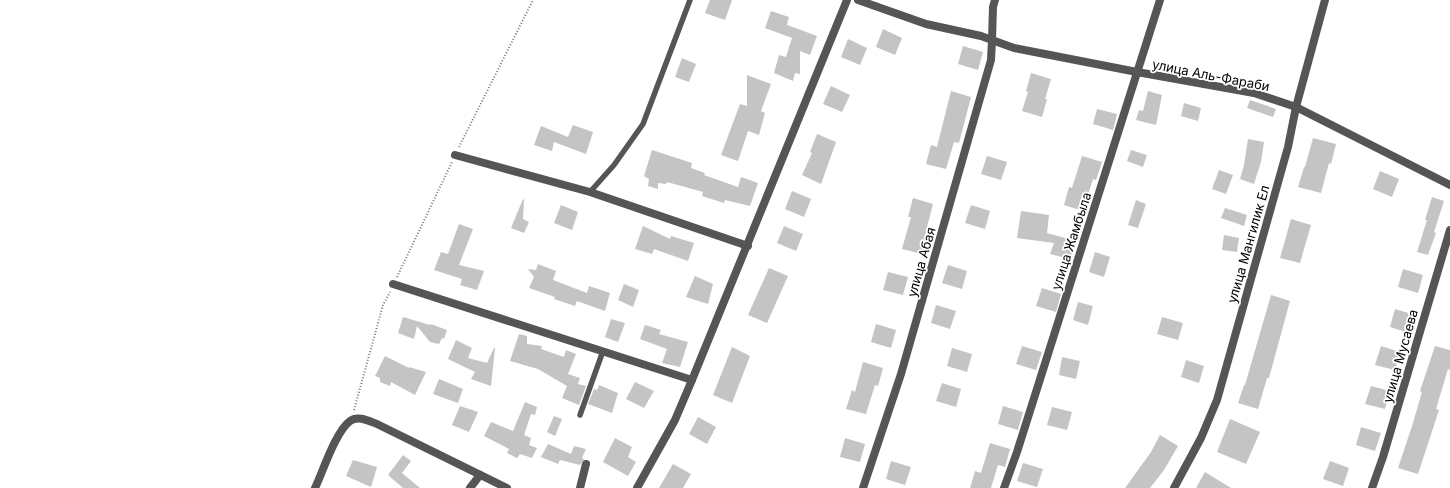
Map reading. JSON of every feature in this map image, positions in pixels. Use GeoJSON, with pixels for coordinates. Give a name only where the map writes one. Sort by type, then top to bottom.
{"type":"FeatureCollection","features":[{"type":"Feature","properties":{"kind":"street"},"geometry":{"type":"LineString","coordinates":[[637,488],[675,420],[748,246],[847,0]]}},
{"type":"Feature","properties":{"kind":"street","name":"улица Аль-Фараби"},"geometry":{"type":"LineString","coordinates":[[858,0],[926,24],[981,36],[1014,48],[1254,93],[1296,107],[1450,185]]}},
{"type":"Feature","properties":{"kind":"street"},"geometry":{"type":"LineString","coordinates":[[992,40],[993,7],[995,0]]}},
{"type":"Feature","properties":{"kind":"street","name":"улица Жамбыла"},"geometry":{"type":"LineString","coordinates":[[1004,488],[1017,452],[1160,0]]}},
{"type":"Feature","properties":{"kind":"street","name":"улица Мангилик Ел"},"geometry":{"type":"LineString","coordinates":[[1174,488],[1201,438],[1217,400],[1288,147],[1296,107],[1325,0]]}},
{"type":"Feature","properties":{"kind":"street","name":"улица Абая"},"geometry":{"type":"LineString","coordinates":[[863,488],[903,367],[991,60],[992,40]]}},
{"type":"Feature","properties":{"kind":"street"},"geometry":{"type":"LineString","coordinates":[[455,155],[590,192],[748,246]]}},
{"type":"Feature","properties":{"kind":"street","name":"улица Мусаева"},"geometry":{"type":"LineString","coordinates":[[1372,488],[1383,457],[1450,230]]}},
{"type":"Feature","properties":{"kind":"street"},"geometry":{"type":"LineString","coordinates":[[393,284],[692,380]]}},
{"type":"Feature","properties":{"kind":"street"},"geometry":{"type":"LineString","coordinates":[[315,488],[339,434],[351,420],[362,418],[507,488]]}},
{"type":"Feature","properties":{"kind":"street"},"geometry":{"type":"LineString","coordinates":[[580,488],[586,464]]}},
{"type":"Feature","properties":{"kind":"street"},"geometry":{"type":"LineString","coordinates":[[470,488],[480,475]]}},
{"type":"Feature","properties":{"kind":"lane"},"geometry":{"type":"LineString","coordinates":[[590,192],[614,165],[643,124],[690,0]]}},
{"type":"Feature","properties":{"kind":"lane"},"geometry":{"type":"LineString","coordinates":[[580,415],[603,351]]}},
{"type":"Feature","properties":{"kind":"path"},"geometry":{"type":"LineString","coordinates":[[351,420],[383,305],[455,155],[534,0]]}},
{"type":"Feature","properties":{"kind":"building"},"geometry":{"type":"Polygon","coordinates":[[[710,0],[732,0],[725,20],[705,13],[710,0]]]}},
{"type":"Feature","properties":{"kind":"building"},"geometry":{"type":"Polygon","coordinates":[[[771,11],[789,17],[787,25],[817,36],[810,55],[800,51],[800,74],[795,73],[793,81],[774,73],[779,55],[786,57],[792,38],[765,28],[771,11]]]}},
{"type":"Feature","properties":{"kind":"building"},"geometry":{"type":"Polygon","coordinates":[[[883,29],[902,38],[895,55],[876,47],[883,29]]]}},
{"type":"Feature","properties":{"kind":"building"},"geometry":{"type":"Polygon","coordinates":[[[848,39],[867,48],[860,65],[841,57],[848,39]]]}},
{"type":"Feature","properties":{"kind":"building"},"geometry":{"type":"Polygon","coordinates":[[[963,46],[983,52],[978,70],[958,64],[963,46]]]}},
{"type":"Feature","properties":{"kind":"building"},"geometry":{"type":"Polygon","coordinates":[[[682,58],[696,64],[689,82],[675,77],[682,58]]]}},
{"type":"Feature","properties":{"kind":"building"},"geometry":{"type":"Polygon","coordinates":[[[1031,73],[1051,79],[1045,99],[1047,99],[1042,117],[1022,111],[1028,92],[1026,91],[1031,73]]]}},
{"type":"Feature","properties":{"kind":"building"},"geometry":{"type":"Polygon","coordinates":[[[747,75],[771,84],[761,111],[765,113],[759,135],[748,131],[738,161],[721,155],[740,104],[747,106],[747,75]]]}},
{"type":"Feature","properties":{"kind":"building"},"geometry":{"type":"Polygon","coordinates":[[[831,86],[850,95],[842,112],[823,104],[831,86]]]}},
{"type":"Feature","properties":{"kind":"building"},"geometry":{"type":"Polygon","coordinates":[[[951,91],[971,97],[959,143],[954,142],[946,169],[926,164],[931,145],[937,147],[951,91]]]}},
{"type":"Feature","properties":{"kind":"building"},"geometry":{"type":"Polygon","coordinates":[[[1148,91],[1162,95],[1156,125],[1136,120],[1139,110],[1143,111],[1148,91]]]}},
{"type":"Feature","properties":{"kind":"building"},"geometry":{"type":"Polygon","coordinates":[[[1250,100],[1276,109],[1273,117],[1247,108],[1250,100]]]}},
{"type":"Feature","properties":{"kind":"building"},"geometry":{"type":"Polygon","coordinates":[[[1184,103],[1201,108],[1198,121],[1181,116],[1184,103]]]}},
{"type":"Feature","properties":{"kind":"building"},"geometry":{"type":"Polygon","coordinates":[[[1097,109],[1117,114],[1113,130],[1093,124],[1097,109]]]}},
{"type":"Feature","properties":{"kind":"building"},"geometry":{"type":"Polygon","coordinates":[[[573,125],[593,132],[586,154],[554,142],[552,151],[534,145],[541,126],[568,137],[573,125]]]}},
{"type":"Feature","properties":{"kind":"building"},"geometry":{"type":"Polygon","coordinates":[[[817,134],[836,142],[821,184],[802,175],[812,153],[810,152],[817,134]]]}},
{"type":"Feature","properties":{"kind":"building"},"geometry":{"type":"Polygon","coordinates":[[[1313,138],[1336,144],[1321,193],[1298,187],[1313,138]]]}},
{"type":"Feature","properties":{"kind":"building"},"geometry":{"type":"Polygon","coordinates":[[[1248,139],[1264,142],[1261,162],[1254,184],[1240,179],[1248,139]]]}},
{"type":"Feature","properties":{"kind":"building"},"geometry":{"type":"Polygon","coordinates":[[[652,150],[692,163],[691,168],[705,173],[704,175],[738,187],[741,177],[758,183],[750,206],[725,200],[724,203],[702,196],[703,192],[667,182],[666,184],[658,183],[658,189],[648,186],[649,179],[644,176],[652,150]]]}},
{"type":"Feature","properties":{"kind":"building"},"geometry":{"type":"Polygon","coordinates":[[[1131,150],[1147,155],[1143,167],[1127,161],[1131,150]]]}},
{"type":"Feature","properties":{"kind":"building"},"geometry":{"type":"Polygon","coordinates":[[[987,156],[1007,162],[1001,180],[981,174],[987,156]]]}},
{"type":"Feature","properties":{"kind":"building"},"geometry":{"type":"Polygon","coordinates":[[[1082,156],[1102,162],[1096,180],[1093,179],[1083,211],[1064,205],[1069,187],[1072,188],[1082,156]]]}},
{"type":"Feature","properties":{"kind":"building"},"geometry":{"type":"Polygon","coordinates":[[[1219,170],[1233,175],[1226,194],[1212,189],[1219,170]]]}},
{"type":"Feature","properties":{"kind":"building"},"geometry":{"type":"Polygon","coordinates":[[[1380,171],[1399,179],[1392,197],[1373,189],[1380,171]]]}},
{"type":"Feature","properties":{"kind":"building"},"geometry":{"type":"Polygon","coordinates":[[[792,191],[811,199],[804,217],[785,209],[792,191]]]}},
{"type":"Feature","properties":{"kind":"building"},"geometry":{"type":"Polygon","coordinates":[[[1432,197],[1444,201],[1434,232],[1436,233],[1428,255],[1417,252],[1427,220],[1425,220],[1432,197]]]}},
{"type":"Feature","properties":{"kind":"building"},"geometry":{"type":"Polygon","coordinates":[[[913,198],[933,204],[922,254],[902,249],[911,217],[908,217],[913,198]]]}},
{"type":"Feature","properties":{"kind":"building"},"geometry":{"type":"Polygon","coordinates":[[[523,199],[523,219],[529,222],[524,233],[511,228],[523,199]]]}},
{"type":"Feature","properties":{"kind":"building"},"geometry":{"type":"Polygon","coordinates":[[[1136,200],[1146,204],[1138,228],[1128,225],[1136,200]]]}},
{"type":"Feature","properties":{"kind":"building"},"geometry":{"type":"Polygon","coordinates":[[[561,205],[578,212],[572,230],[554,223],[561,205]]]}},
{"type":"Feature","properties":{"kind":"building"},"geometry":{"type":"Polygon","coordinates":[[[971,205],[990,211],[985,229],[965,223],[971,205]]]}},
{"type":"Feature","properties":{"kind":"building"},"geometry":{"type":"Polygon","coordinates":[[[1225,208],[1247,215],[1244,226],[1221,218],[1225,208]]]}},
{"type":"Feature","properties":{"kind":"building"},"geometry":{"type":"Polygon","coordinates":[[[1021,211],[1049,215],[1047,233],[1076,241],[1070,259],[1050,254],[1054,243],[1017,238],[1021,211]]]}},
{"type":"Feature","properties":{"kind":"building"},"geometry":{"type":"Polygon","coordinates":[[[1291,219],[1311,225],[1300,263],[1280,258],[1291,219]]]}},
{"type":"Feature","properties":{"kind":"building"},"geometry":{"type":"Polygon","coordinates":[[[459,224],[473,229],[459,265],[484,271],[477,290],[460,285],[462,279],[434,270],[441,252],[448,254],[459,224]]]}},
{"type":"Feature","properties":{"kind":"building"},"geometry":{"type":"Polygon","coordinates":[[[643,226],[670,239],[671,236],[694,243],[688,261],[654,249],[652,254],[635,249],[643,226]]]}},
{"type":"Feature","properties":{"kind":"building"},"geometry":{"type":"Polygon","coordinates":[[[784,226],[803,234],[796,251],[777,243],[784,226]]]}},
{"type":"Feature","properties":{"kind":"building"},"geometry":{"type":"Polygon","coordinates":[[[1224,235],[1239,238],[1237,252],[1222,250],[1224,235]]]}},
{"type":"Feature","properties":{"kind":"building"},"geometry":{"type":"Polygon","coordinates":[[[1095,252],[1110,257],[1104,277],[1089,272],[1095,252]]]}},
{"type":"Feature","properties":{"kind":"building"},"geometry":{"type":"Polygon","coordinates":[[[538,264],[556,271],[553,280],[587,293],[589,286],[610,293],[605,311],[577,301],[575,306],[529,288],[534,277],[528,269],[536,270],[538,264]]]}},
{"type":"Feature","properties":{"kind":"building"},"geometry":{"type":"Polygon","coordinates":[[[948,265],[967,271],[962,289],[942,283],[948,265]]]}},
{"type":"Feature","properties":{"kind":"building"},"geometry":{"type":"Polygon","coordinates":[[[769,268],[788,276],[767,323],[748,315],[769,268]]]}},
{"type":"Feature","properties":{"kind":"building"},"geometry":{"type":"Polygon","coordinates":[[[1403,269],[1423,275],[1418,293],[1398,287],[1403,269]]]}},
{"type":"Feature","properties":{"kind":"building"},"geometry":{"type":"Polygon","coordinates":[[[888,272],[908,277],[903,295],[883,290],[888,272]]]}},
{"type":"Feature","properties":{"kind":"building"},"geometry":{"type":"Polygon","coordinates":[[[695,276],[713,284],[708,304],[686,297],[695,276]]]}},
{"type":"Feature","properties":{"kind":"building"},"geometry":{"type":"Polygon","coordinates":[[[624,284],[639,290],[633,307],[618,300],[624,284]]]}},
{"type":"Feature","properties":{"kind":"building"},"geometry":{"type":"Polygon","coordinates":[[[1042,288],[1061,294],[1056,312],[1036,306],[1042,288]]]}},
{"type":"Feature","properties":{"kind":"building"},"geometry":{"type":"Polygon","coordinates":[[[1271,295],[1290,301],[1269,378],[1267,378],[1258,409],[1238,403],[1245,385],[1271,295]]]}},
{"type":"Feature","properties":{"kind":"building"},"geometry":{"type":"Polygon","coordinates":[[[1078,302],[1093,306],[1088,325],[1073,320],[1078,302]]]}},
{"type":"Feature","properties":{"kind":"building"},"geometry":{"type":"Polygon","coordinates":[[[936,305],[956,311],[950,329],[931,323],[936,305]]]}},
{"type":"Feature","properties":{"kind":"building"},"geometry":{"type":"Polygon","coordinates":[[[1395,309],[1415,315],[1409,333],[1390,327],[1395,309]]]}},
{"type":"Feature","properties":{"kind":"building"},"geometry":{"type":"Polygon","coordinates":[[[403,317],[430,325],[431,324],[447,330],[444,339],[442,338],[439,344],[430,342],[417,326],[414,339],[398,333],[403,317]]]}},
{"type":"Feature","properties":{"kind":"building"},"geometry":{"type":"Polygon","coordinates":[[[1162,317],[1183,323],[1178,340],[1157,334],[1162,317]]]}},
{"type":"Feature","properties":{"kind":"building"},"geometry":{"type":"Polygon","coordinates":[[[611,319],[625,323],[618,342],[605,337],[611,319]]]}},
{"type":"Feature","properties":{"kind":"building"},"geometry":{"type":"Polygon","coordinates":[[[876,324],[896,330],[891,348],[871,342],[876,324]]]}},
{"type":"Feature","properties":{"kind":"building"},"geometry":{"type":"Polygon","coordinates":[[[645,325],[661,330],[659,334],[688,342],[680,367],[662,363],[667,349],[640,339],[645,325]]]}},
{"type":"Feature","properties":{"kind":"building"},"geometry":{"type":"Polygon","coordinates":[[[519,334],[527,336],[527,344],[542,346],[541,349],[564,357],[566,350],[576,354],[568,374],[580,378],[578,384],[586,386],[579,405],[562,398],[567,386],[538,369],[510,361],[519,334]]]}},
{"type":"Feature","properties":{"kind":"building"},"geometry":{"type":"Polygon","coordinates":[[[456,340],[472,348],[468,358],[487,363],[495,348],[491,386],[471,379],[475,372],[448,359],[456,340]]]}},
{"type":"Feature","properties":{"kind":"building"},"geometry":{"type":"Polygon","coordinates":[[[1022,346],[1042,352],[1036,370],[1016,364],[1022,346]]]}},
{"type":"Feature","properties":{"kind":"building"},"geometry":{"type":"Polygon","coordinates":[[[1381,346],[1400,352],[1395,370],[1375,365],[1381,346]]]}},
{"type":"Feature","properties":{"kind":"building"},"geometry":{"type":"Polygon","coordinates":[[[1435,346],[1450,350],[1450,370],[1448,369],[1436,409],[1439,410],[1418,474],[1398,468],[1422,392],[1420,391],[1435,346]]]}},
{"type":"Feature","properties":{"kind":"building"},"geometry":{"type":"Polygon","coordinates":[[[732,347],[750,356],[732,403],[713,395],[732,347]]]}},
{"type":"Feature","properties":{"kind":"building"},"geometry":{"type":"Polygon","coordinates":[[[952,348],[972,354],[967,372],[947,366],[952,348]]]}},
{"type":"Feature","properties":{"kind":"building"},"geometry":{"type":"Polygon","coordinates":[[[385,356],[409,368],[426,372],[415,395],[391,382],[390,386],[380,382],[380,378],[375,376],[385,356]]]}},
{"type":"Feature","properties":{"kind":"building"},"geometry":{"type":"Polygon","coordinates":[[[1062,357],[1080,361],[1076,379],[1059,375],[1062,357]]]}},
{"type":"Feature","properties":{"kind":"building"},"geometry":{"type":"Polygon","coordinates":[[[1186,360],[1204,366],[1199,383],[1181,377],[1186,360]]]}},
{"type":"Feature","properties":{"kind":"building"},"geometry":{"type":"Polygon","coordinates":[[[863,362],[883,368],[878,386],[875,385],[866,414],[846,409],[852,390],[855,392],[863,362]]]}},
{"type":"Feature","properties":{"kind":"building"},"geometry":{"type":"Polygon","coordinates":[[[439,379],[463,389],[458,403],[433,394],[439,379]]]}},
{"type":"Feature","properties":{"kind":"building"},"geometry":{"type":"Polygon","coordinates":[[[635,382],[654,391],[644,408],[626,399],[635,382]]]}},
{"type":"Feature","properties":{"kind":"building"},"geometry":{"type":"Polygon","coordinates":[[[942,383],[961,389],[956,407],[936,401],[942,383]]]}},
{"type":"Feature","properties":{"kind":"building"},"geometry":{"type":"Polygon","coordinates":[[[599,385],[618,393],[612,413],[588,404],[594,389],[597,390],[599,385]]]}},
{"type":"Feature","properties":{"kind":"building"},"geometry":{"type":"Polygon","coordinates":[[[1371,386],[1390,391],[1385,409],[1365,404],[1371,386]]]}},
{"type":"Feature","properties":{"kind":"building"},"geometry":{"type":"Polygon","coordinates":[[[525,402],[537,407],[535,415],[531,414],[524,435],[531,438],[529,445],[537,448],[532,458],[520,454],[517,458],[507,453],[509,449],[484,436],[491,422],[513,431],[525,402]]]}},
{"type":"Feature","properties":{"kind":"building"},"geometry":{"type":"Polygon","coordinates":[[[460,406],[478,412],[469,432],[452,425],[460,406]]]}},
{"type":"Feature","properties":{"kind":"building"},"geometry":{"type":"Polygon","coordinates":[[[1003,406],[1023,412],[1018,430],[998,424],[1003,406]]]}},
{"type":"Feature","properties":{"kind":"building"},"geometry":{"type":"Polygon","coordinates":[[[1052,407],[1072,412],[1067,430],[1047,425],[1052,407]]]}},
{"type":"Feature","properties":{"kind":"building"},"geometry":{"type":"Polygon","coordinates":[[[554,416],[562,419],[555,436],[547,432],[554,416]]]}},
{"type":"Feature","properties":{"kind":"building"},"geometry":{"type":"Polygon","coordinates":[[[698,417],[716,427],[707,444],[689,434],[698,417]]]}},
{"type":"Feature","properties":{"kind":"building"},"geometry":{"type":"Polygon","coordinates":[[[1230,419],[1260,432],[1246,464],[1217,452],[1230,419]]]}},
{"type":"Feature","properties":{"kind":"building"},"geometry":{"type":"Polygon","coordinates":[[[1361,427],[1381,433],[1375,451],[1356,445],[1361,427]]]}},
{"type":"Feature","properties":{"kind":"building"},"geometry":{"type":"Polygon","coordinates":[[[1160,435],[1178,446],[1164,470],[1150,488],[1125,488],[1151,452],[1160,435]]]}},
{"type":"Feature","properties":{"kind":"building"},"geometry":{"type":"Polygon","coordinates":[[[615,438],[632,447],[628,457],[636,462],[628,476],[603,462],[615,438]]]}},
{"type":"Feature","properties":{"kind":"building"},"geometry":{"type":"Polygon","coordinates":[[[845,438],[865,444],[860,462],[840,457],[845,438]]]}},
{"type":"Feature","properties":{"kind":"building"},"geometry":{"type":"Polygon","coordinates":[[[990,443],[1010,449],[1005,467],[998,465],[991,488],[970,488],[975,471],[981,473],[990,443]]]}},
{"type":"Feature","properties":{"kind":"building"},"geometry":{"type":"Polygon","coordinates":[[[548,444],[571,454],[574,446],[586,449],[582,458],[584,459],[580,465],[560,460],[558,464],[541,457],[548,444]]]}},
{"type":"Feature","properties":{"kind":"building"},"geometry":{"type":"Polygon","coordinates":[[[403,455],[411,461],[402,473],[420,488],[403,488],[388,475],[403,455]]]}},
{"type":"Feature","properties":{"kind":"building"},"geometry":{"type":"Polygon","coordinates":[[[353,460],[377,467],[371,487],[346,476],[353,460]]]}},
{"type":"Feature","properties":{"kind":"building"},"geometry":{"type":"Polygon","coordinates":[[[891,461],[911,467],[905,485],[886,479],[891,461]]]}},
{"type":"Feature","properties":{"kind":"building"},"geometry":{"type":"Polygon","coordinates":[[[1330,461],[1349,468],[1343,486],[1323,479],[1330,461]]]}},
{"type":"Feature","properties":{"kind":"building"},"geometry":{"type":"Polygon","coordinates":[[[1023,463],[1043,469],[1037,487],[1017,481],[1023,463]]]}},
{"type":"Feature","properties":{"kind":"building"},"geometry":{"type":"Polygon","coordinates":[[[673,464],[691,474],[683,488],[659,488],[673,464]]]}},
{"type":"Feature","properties":{"kind":"building"},"geometry":{"type":"Polygon","coordinates":[[[1205,472],[1231,488],[1196,488],[1205,472]]]}}]}
